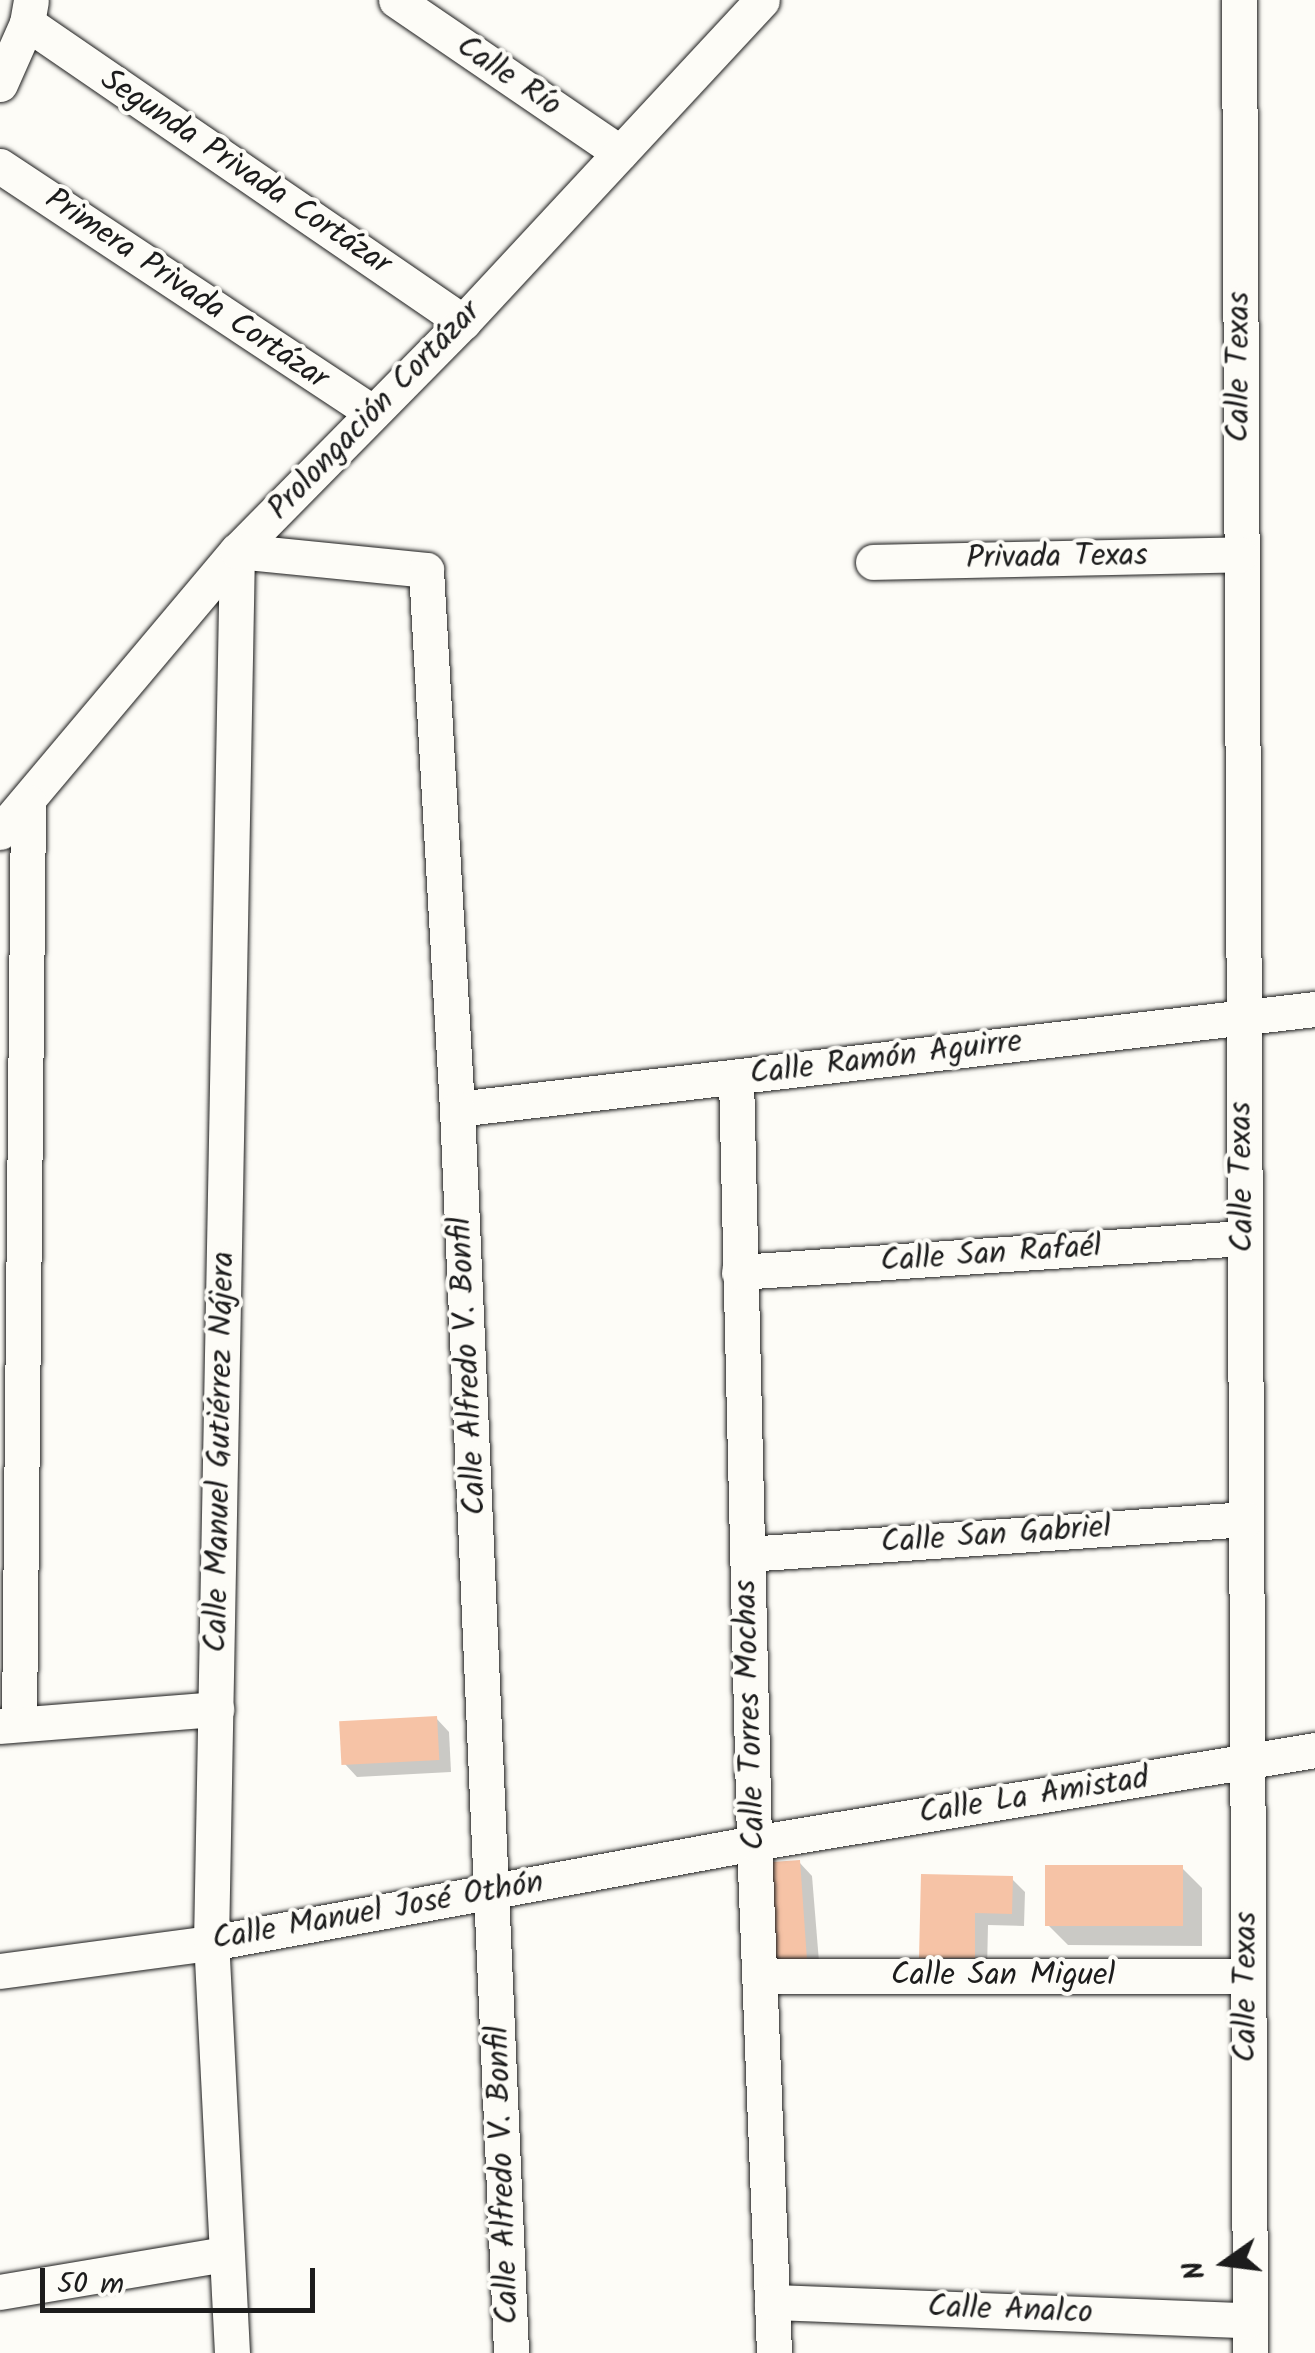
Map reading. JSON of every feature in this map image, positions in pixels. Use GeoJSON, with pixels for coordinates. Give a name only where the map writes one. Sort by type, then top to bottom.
{"type":"FeatureCollection","features":[{"type":"Feature","properties":{"kind":"street","name":"Calle Río"},"geometry":{"type":"LineString","coordinates":[[396,0],[620,153]]}},
{"type":"Feature","properties":{"kind":"street","name":"Prolongación Cortázar"},"geometry":{"type":"LineString","coordinates":[[0,832],[236,551],[462,322],[762,0]]}},
{"type":"Feature","properties":{"kind":"street","name":"Calle Texas"},"geometry":{"type":"LineString","coordinates":[[1240,0],[1249,2336]]}},
{"type":"Feature","properties":{"kind":"street"},"geometry":{"type":"LineString","coordinates":[[0,84],[29,12]]}},
{"type":"Feature","properties":{"kind":"street","name":"Segunda Privada Cortázar"},"geometry":{"type":"LineString","coordinates":[[29,12],[462,322]]}},
{"type":"Feature","properties":{"kind":"street","name":"Primera Privada Cortázar"},"geometry":{"type":"LineString","coordinates":[[0,166],[373,413]]}},
{"type":"Feature","properties":{"kind":"street","name":"Calle Alfredo V. Bonfil"},"geometry":{"type":"LineString","coordinates":[[236,551],[426,570],[457,1109],[511,2353]]}},
{"type":"Feature","properties":{"kind":"street","name":"Calle Manuel Gutiérrez Nájera"},"geometry":{"type":"LineString","coordinates":[[232,2353],[211,1943],[236,551]]}},
{"type":"Feature","properties":{"kind":"street","name":"Privada Texas"},"geometry":{"type":"LineString","coordinates":[[873,562],[1240,554]]}},
{"type":"Feature","properties":{"kind":"street"},"geometry":{"type":"LineString","coordinates":[[28,802],[9,1725],[216,1709]]}},
{"type":"Feature","properties":{"kind":"street","name":"Calle Ramón Aguirre"},"geometry":{"type":"LineString","coordinates":[[457,1109],[1315,1009]]}},
{"type":"Feature","properties":{"kind":"street","name":"Calle Torres Mochas"},"geometry":{"type":"LineString","coordinates":[[736,1076],[754,1843],[774,2353]]}},
{"type":"Feature","properties":{"kind":"street","name":"Calle San Rafaél"},"geometry":{"type":"LineString","coordinates":[[739,1272],[1243,1238]]}},
{"type":"Feature","properties":{"kind":"street","name":"Calle San Gabriel"},"geometry":{"type":"LineString","coordinates":[[746,1554],[1246,1519]]}},
{"type":"Feature","properties":{"kind":"street","name":"Calle La Amistad"},"geometry":{"type":"LineString","coordinates":[[754,1843],[1315,1750]]}},
{"type":"Feature","properties":{"kind":"street","name":"Calle Manuel José Othón"},"geometry":{"type":"LineString","coordinates":[[0,1971],[211,1943],[754,1843]]}},
{"type":"Feature","properties":{"kind":"street","name":"Calle San Miguel"},"geometry":{"type":"LineString","coordinates":[[759,1976],[1247,1976]]}},
{"type":"Feature","properties":{"kind":"street"},"geometry":{"type":"LineString","coordinates":[[0,2292],[224,2254]]}},
{"type":"Feature","properties":{"kind":"street","name":"Calle Analco"},"geometry":{"type":"LineString","coordinates":[[772,2302],[1249,2336]]}},
{"type":"Feature","properties":{"kind":"building"},"geometry":{"type":"Polygon","coordinates":[[[437,1716],[439,1760],[341,1765],[339,1721],[437,1716]]]}},
{"type":"Feature","properties":{"kind":"building"},"geometry":{"type":"Polygon","coordinates":[[[800,1860],[807,1962],[768,1964],[761,1863],[800,1860]]]}},
{"type":"Feature","properties":{"kind":"building"},"geometry":{"type":"Polygon","coordinates":[[[1045,1865],[1183,1865],[1183,1926],[1045,1926],[1045,1865]]]}},
{"type":"Feature","properties":{"kind":"building"},"geometry":{"type":"Polygon","coordinates":[[[921,1874],[1013,1876],[1012,1914],[975,1913],[975,1958],[919,1958],[921,1874]]]}}]}
